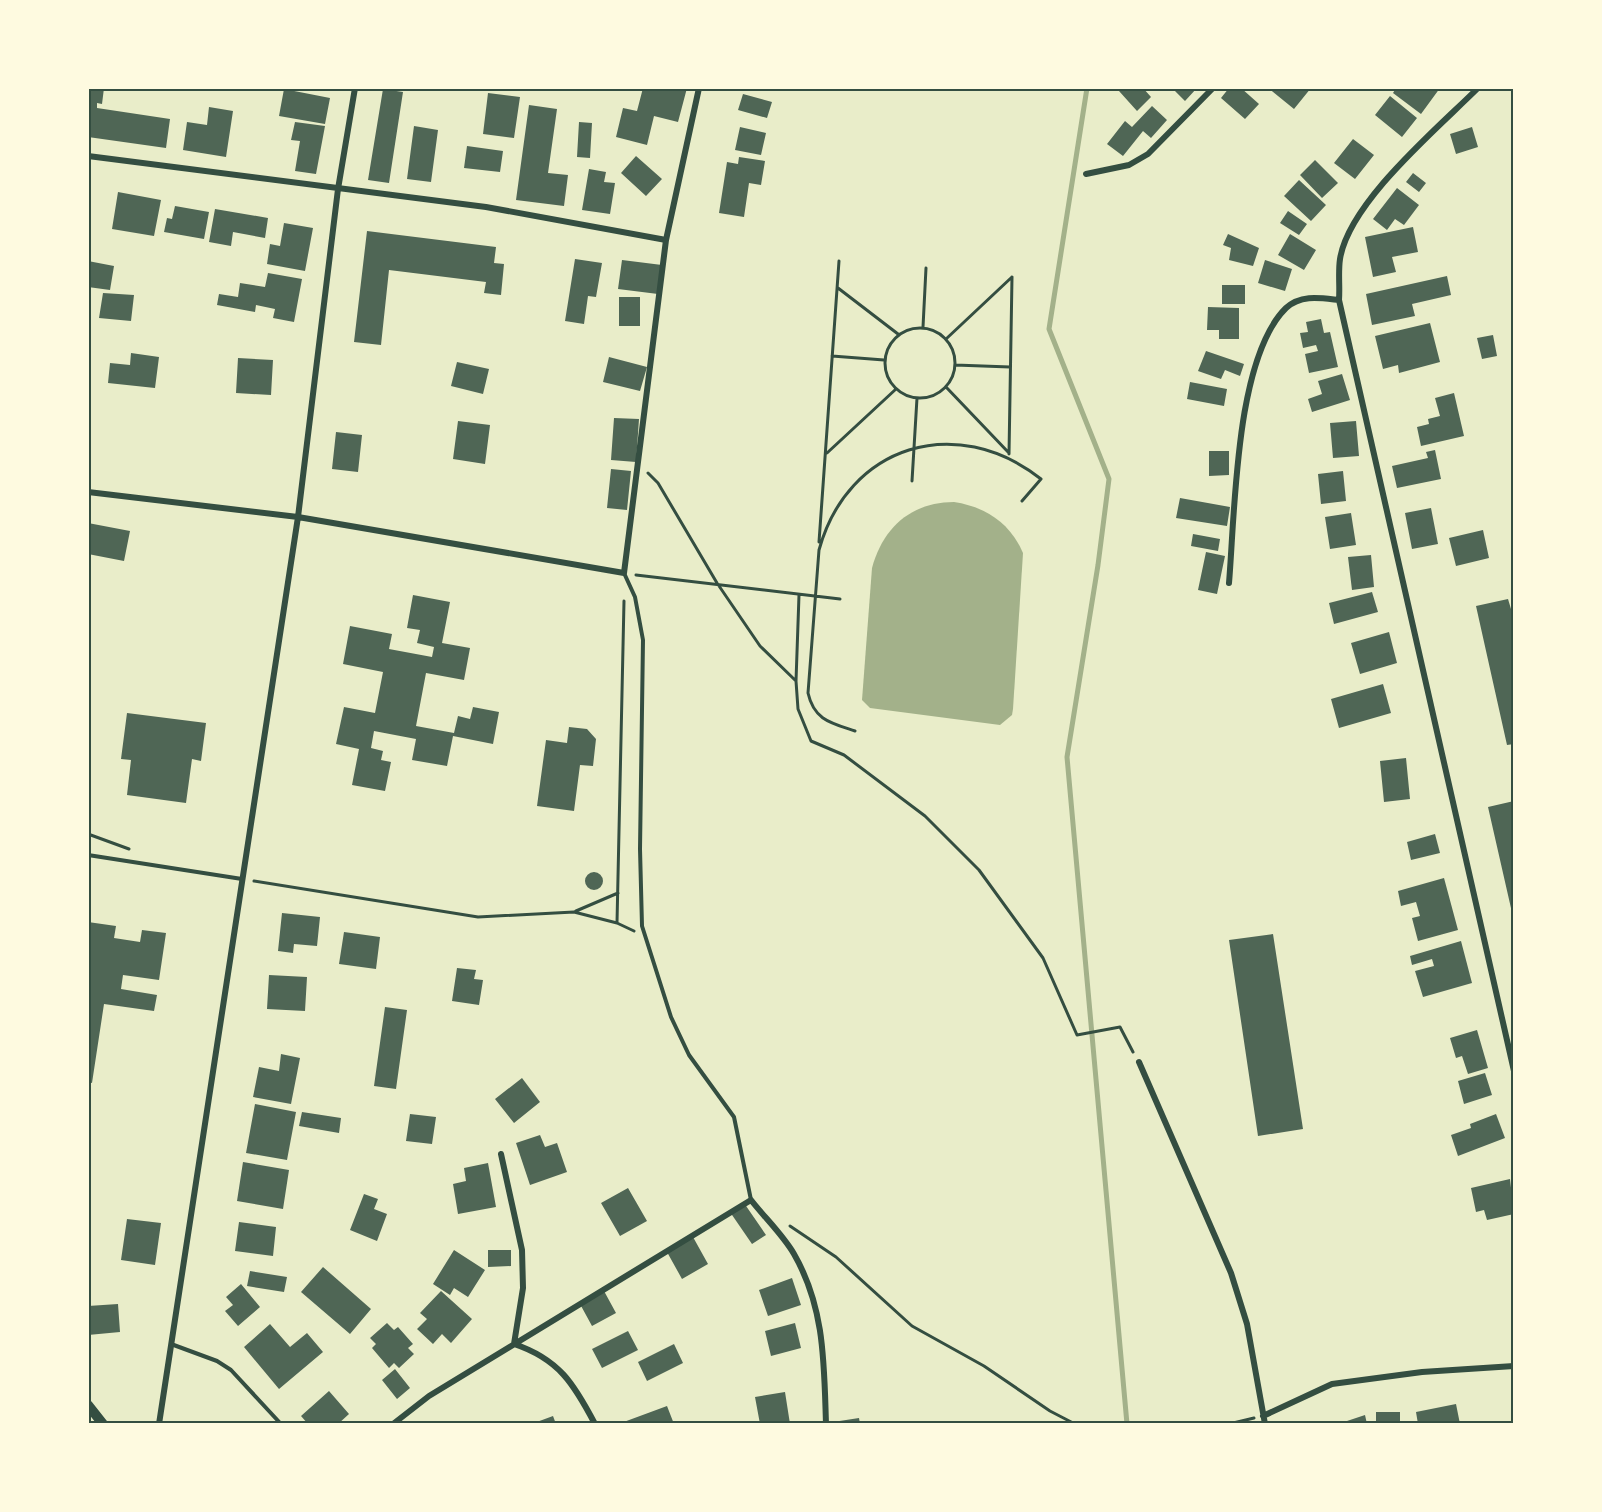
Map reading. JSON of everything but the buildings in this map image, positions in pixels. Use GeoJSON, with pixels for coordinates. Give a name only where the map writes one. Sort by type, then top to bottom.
{"type":"FeatureCollection","features":[{"type":"Feature","properties":{"kind":"main road"},"geometry":{"type":"LineString","coordinates":[[88,1405],[104,1424]]}},
{"type":"Feature","properties":{"kind":"street"},"geometry":{"type":"LineString","coordinates":[[159,1424],[298,517],[338,189],[355,88]]}},
{"type":"Feature","properties":{"kind":"street"},"geometry":{"type":"LineString","coordinates":[[88,492],[298,517],[624,573],[666,240],[699,88]]}},
{"type":"Feature","properties":{"kind":"street"},"geometry":{"type":"LineString","coordinates":[[1086,174],[1129,165],[1149,154],[1213,88]]}},
{"type":"Feature","properties":{"kind":"street"},"geometry":{"type":"LineString","coordinates":[[1478,88],[1394,172],[1365,207],[1340,258],[1339,300],[1514,1071]]}},
{"type":"Feature","properties":{"kind":"street"},"geometry":{"type":"LineString","coordinates":[[88,156],[486,207],[666,240]]}},
{"type":"Feature","properties":{"kind":"street"},"geometry":{"type":"LineString","coordinates":[[1229,583],[1244,416],[1251,380],[1263,346],[1287,307],[1309,297],[1339,300]]}},
{"type":"Feature","properties":{"kind":"street"},"geometry":{"type":"LineString","coordinates":[[1139,1062],[1231,1273],[1246,1324],[1264,1420],[1332,1384],[1422,1372],[1514,1366]]}},
{"type":"Feature","properties":{"kind":"street"},"geometry":{"type":"LineString","coordinates":[[501,1154],[522,1250],[523,1288],[514,1344]]}},
{"type":"Feature","properties":{"kind":"street"},"geometry":{"type":"LineString","coordinates":[[393,1424],[429,1396],[752,1200],[794,1254],[814,1303],[824,1346],[826,1424]]}},
{"type":"Feature","properties":{"kind":"street"},"geometry":{"type":"LineString","coordinates":[[514,1344],[540,1352],[561,1371],[582,1400],[595,1424]]}},
{"type":"Feature","properties":{"kind":"lane"},"geometry":{"type":"LineString","coordinates":[[624,573],[635,597],[643,640],[640,849],[642,926],[671,1017],[689,1055],[734,1117],[752,1200]]}},
{"type":"Feature","properties":{"kind":"lane"},"geometry":{"type":"LineString","coordinates":[[88,855],[243,880]]}},
{"type":"Feature","properties":{"kind":"lane"},"geometry":{"type":"LineString","coordinates":[[171,1344],[216,1361],[231,1370],[281,1424]]}},
{"type":"Feature","properties":{"kind":"path"},"geometry":{"type":"LineString","coordinates":[[838,261],[808,693],[811,705],[826,722],[855,731]]}},
{"type":"Feature","properties":{"kind":"path"},"geometry":{"type":"LineString","coordinates":[[923,327],[926,268]]}},
{"type":"Feature","properties":{"kind":"path"},"geometry":{"type":"LineString","coordinates":[[946,339],[1012,278],[1008,455]]}},
{"type":"Feature","properties":{"kind":"path"},"geometry":{"type":"LineString","coordinates":[[837,287],[898,334]]}},
{"type":"Feature","properties":{"kind":"path"},"geometry":{"type":"LineString","coordinates":[[923,327],[936,331],[946,339],[953,350],[955,365],[953,376],[946,387],[936,395],[917,398],[910,397],[896,389],[887,375],[885,360],[890,344],[898,334],[910,328],[923,327]]}},
{"type":"Feature","properties":{"kind":"path"},"geometry":{"type":"LineString","coordinates":[[832,356],[885,360]]}},
{"type":"Feature","properties":{"kind":"path"},"geometry":{"type":"LineString","coordinates":[[955,365],[1011,367]]}},
{"type":"Feature","properties":{"kind":"path"},"geometry":{"type":"LineString","coordinates":[[946,387],[1008,455],[1041,479],[1022,501]]}},
{"type":"Feature","properties":{"kind":"path"},"geometry":{"type":"LineString","coordinates":[[825,454],[896,389]]}},
{"type":"Feature","properties":{"kind":"path"},"geometry":{"type":"LineString","coordinates":[[912,481],[917,398]]}},
{"type":"Feature","properties":{"kind":"path"},"geometry":{"type":"LineString","coordinates":[[819,550],[833,512],[857,481],[890,457],[914,448],[949,443],[969,445],[1008,455]]}},
{"type":"Feature","properties":{"kind":"path"},"geometry":{"type":"LineString","coordinates":[[639,464],[658,483],[717,583],[760,646],[796,681]]}},
{"type":"Feature","properties":{"kind":"path"},"geometry":{"type":"LineString","coordinates":[[617,923],[624,573],[840,599]]}},
{"type":"Feature","properties":{"kind":"path"},"geometry":{"type":"LineString","coordinates":[[799,595],[796,681],[798,709],[811,741],[844,755],[925,816],[979,870],[1043,958],[1077,1035],[1120,1027],[1139,1062]]}},
{"type":"Feature","properties":{"kind":"path"},"geometry":{"type":"LineString","coordinates":[[243,880],[478,917],[574,912],[617,923],[645,937]]}},
{"type":"Feature","properties":{"kind":"path"},"geometry":{"type":"LineString","coordinates":[[574,912],[618,893]]}},
{"type":"Feature","properties":{"kind":"path"},"geometry":{"type":"LineString","coordinates":[[789,1226],[836,1257],[912,1326],[984,1366],[1050,1411],[1075,1424]]}},
{"type":"Feature","properties":{"kind":"path"},"geometry":{"type":"LineString","coordinates":[[1229,1424],[1264,1420]]}},
{"type":"Feature","properties":{"kind":"shaded area"},"geometry":{"type":"Polygon","coordinates":[[[939,503],[966,504],[996,518],[1018,542],[1023,553],[1013,709],[1012,715],[1000,725],[870,708],[862,700],[872,568],[877,553],[892,529],[912,512],[939,503]]]}},
{"type":"Feature","properties":{"kind":"waterway"},"geometry":{"type":"LineString","coordinates":[[1087,88],[1049,329],[1109,479],[1098,565],[1067,757],[1127,1424]]}}]}
